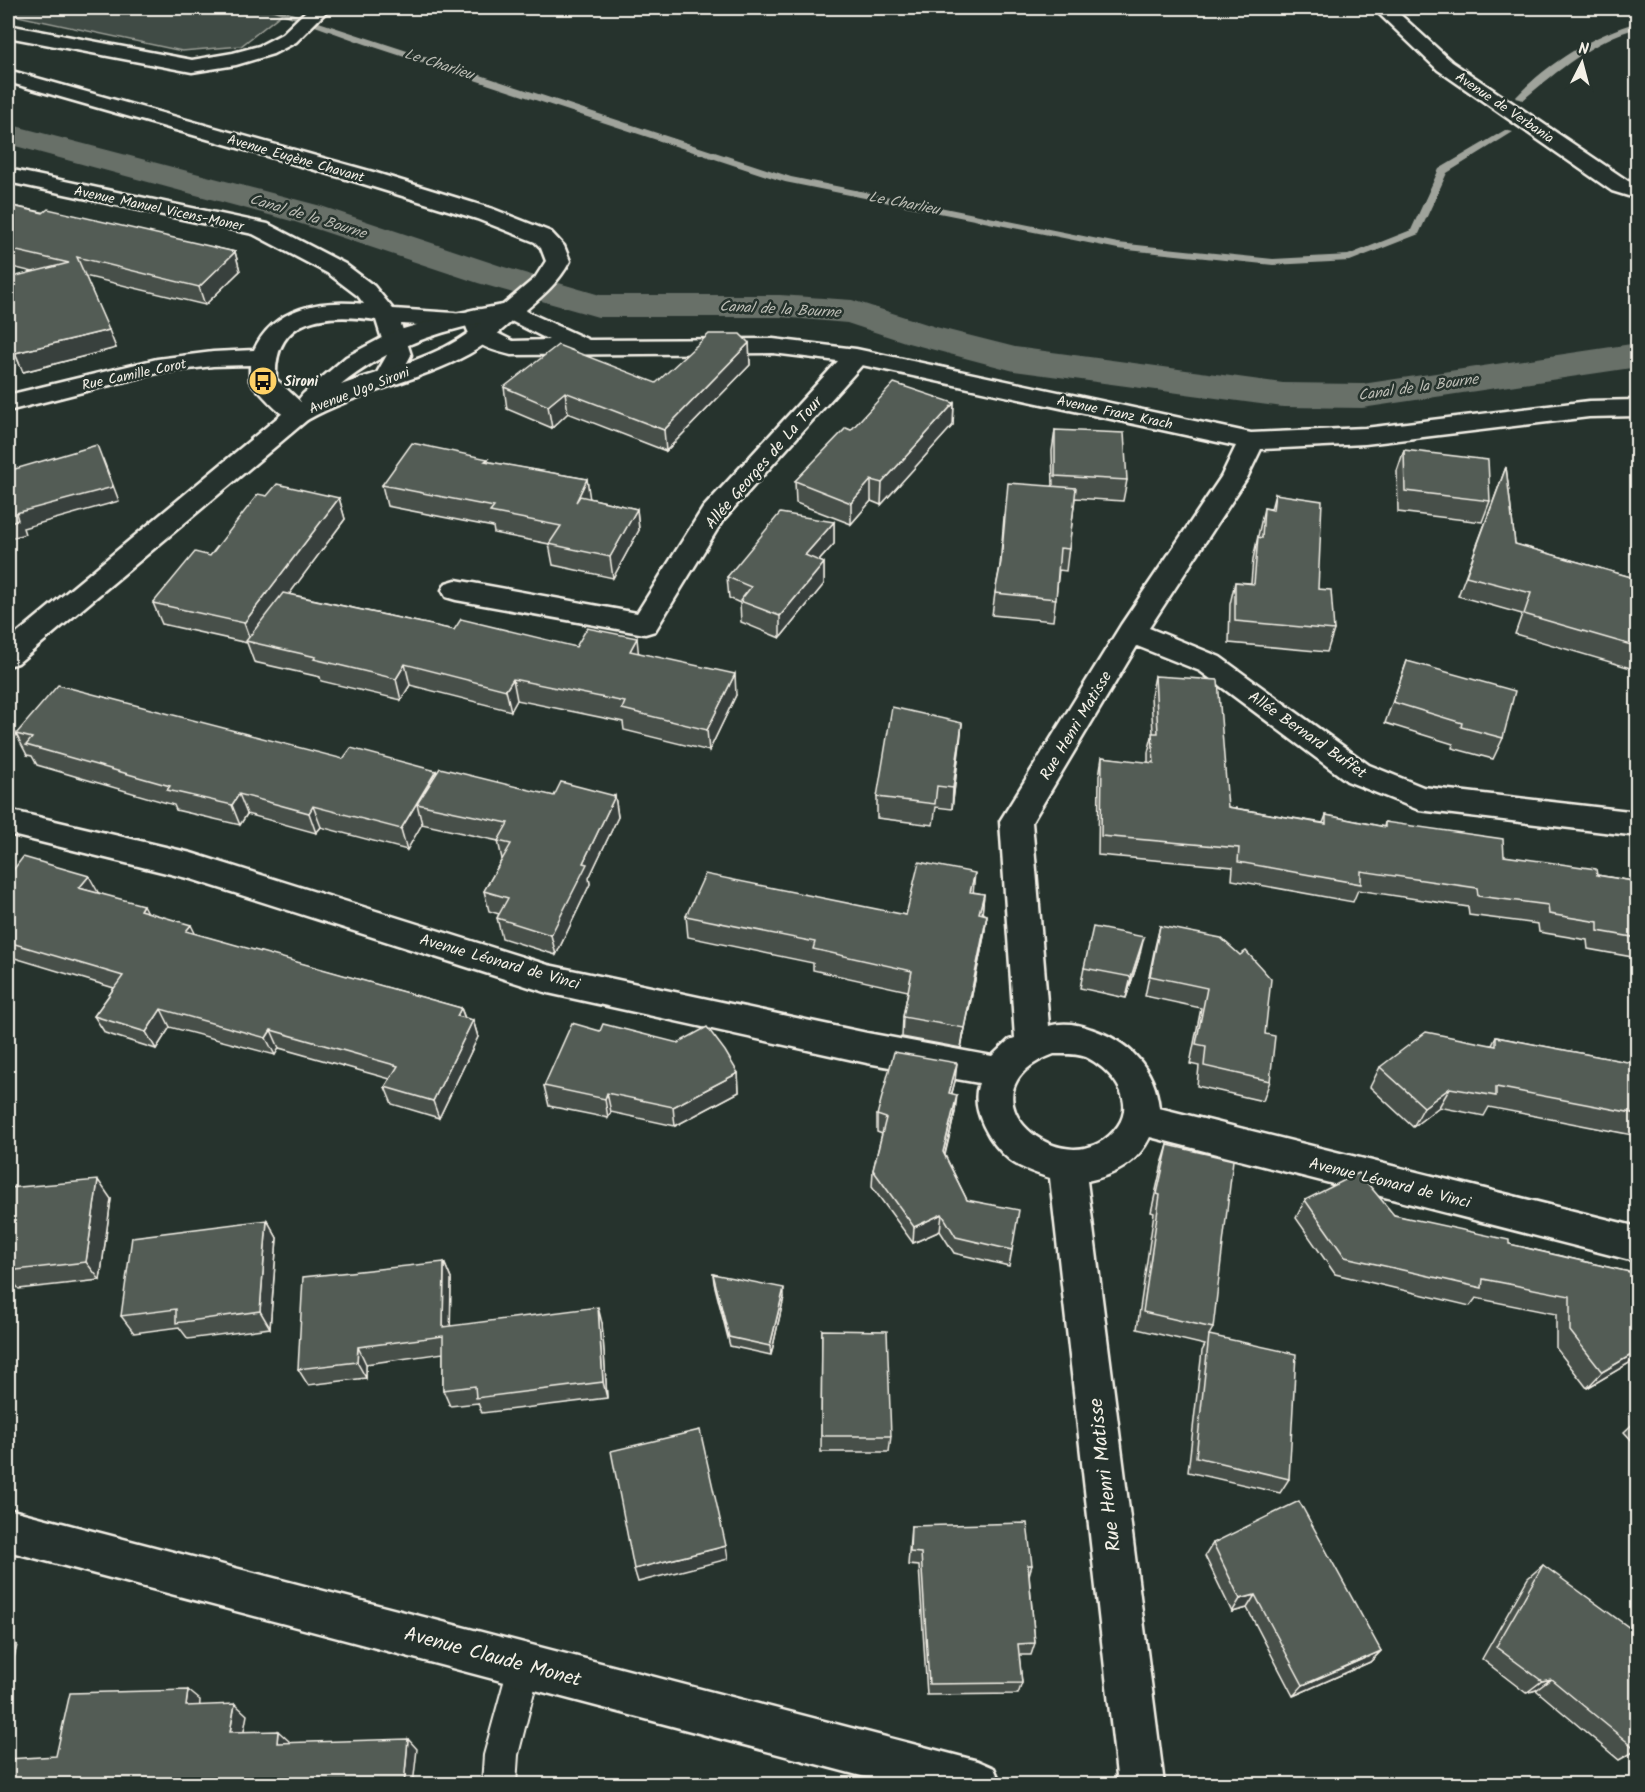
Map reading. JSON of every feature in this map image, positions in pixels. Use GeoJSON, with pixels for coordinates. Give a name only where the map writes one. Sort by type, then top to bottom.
{"type":"FeatureCollection","features":[{"type":"Feature","properties":{"kind":"street"},"geometry":{"type":"LineString","coordinates":[[8,31],[192,66],[236,59],[266,50],[288,38],[320,8]]}},
{"type":"Feature","properties":{"kind":"street","name":"Avenue de Verbania"},"geometry":{"type":"LineString","coordinates":[[1382,8],[1444,66],[1620,186],[1638,192]]}},
{"type":"Feature","properties":{"kind":"street","name":"Avenue Eugène Chavant"},"geometry":{"type":"LineString","coordinates":[[8,76],[365,177],[485,214],[543,237],[556,253],[558,261],[554,271]]}},
{"type":"Feature","properties":{"kind":"street","name":"Avenue Manuel Vicens-Moner"},"geometry":{"type":"LineString","coordinates":[[8,176],[260,229],[337,269],[366,291],[386,315]]}},
{"type":"Feature","properties":{"kind":"street"},"geometry":{"type":"LineString","coordinates":[[301,317],[315,286],[307,252]]}},
{"type":"Feature","properties":{"kind":"street","name":"Avenue Ugo Sironi"},"geometry":{"type":"LineString","coordinates":[[8,656],[300,413],[332,377],[357,359],[394,340],[471,324],[516,306],[549,279],[554,271]]}},
{"type":"Feature","properties":{"kind":"street","name":"Avenue Franz Krach"},"geometry":{"type":"LineString","coordinates":[[516,306],[552,333],[595,348]]}},
{"type":"Feature","properties":{"kind":"street","name":"Avenue Franz Krach"},"geometry":{"type":"LineString","coordinates":[[262,357],[268,342],[280,328],[301,317],[322,310],[347,309],[471,324],[493,343],[511,348],[773,346],[856,356],[1251,441],[1365,436],[1589,410],[1638,408]]}},
{"type":"Feature","properties":{"kind":"street"},"geometry":{"type":"LineString","coordinates":[[386,315],[399,355],[387,378]]}},
{"type":"Feature","properties":{"kind":"street","name":"Avenue Ugo Sironi"},"geometry":{"type":"LineString","coordinates":[[300,413],[348,391],[460,349],[471,324]]}},
{"type":"Feature","properties":{"kind":"street","name":"Allée Georges de La Tour"},"geometry":{"type":"LineString","coordinates":[[456,590],[645,624],[713,514],[856,356]]}},
{"type":"Feature","properties":{"kind":"street"},"geometry":{"type":"LineString","coordinates":[[262,357],[263,381],[300,413]]}},
{"type":"Feature","properties":{"kind":"street","name":"Rue Camille Corot"},"geometry":{"type":"LineString","coordinates":[[8,403],[157,366],[213,359],[262,357]]}},
{"type":"Feature","properties":{"kind":"street","name":"Rue Henri Matisse"},"geometry":{"type":"LineString","coordinates":[[1033,1043],[1016,821],[1131,632],[1234,478],[1251,441]]}},
{"type":"Feature","properties":{"kind":"street","name":"Allée Bernard Buffet"},"geometry":{"type":"LineString","coordinates":[[1131,632],[1210,664],[1358,773],[1419,798],[1638,824]]}},
{"type":"Feature","properties":{"kind":"street","name":"Avenue Léonard de Vinci"},"geometry":{"type":"LineString","coordinates":[[8,822],[191,866],[548,979],[867,1048],[999,1072]]}},
{"type":"Feature","properties":{"kind":"street"},"geometry":{"type":"LineString","coordinates":[[1053,1039],[1074,1039],[1096,1045],[1114,1056],[1129,1071],[1138,1086],[1142,1102],[1142,1119],[1132,1138],[1116,1154],[1093,1164],[1067,1166],[1043,1160],[1022,1148],[1005,1132],[996,1112],[993,1091],[999,1072],[1013,1055],[1033,1043],[1053,1039]]}},
{"type":"Feature","properties":{"kind":"street","name":"Avenue Léonard de Vinci"},"geometry":{"type":"LineString","coordinates":[[1142,1119],[1638,1245]]}},
{"type":"Feature","properties":{"kind":"street","name":"Rue Henri Matisse"},"geometry":{"type":"LineString","coordinates":[[1067,1166],[1141,1785]]}},
{"type":"Feature","properties":{"kind":"street","name":"Avenue Claude Monet"},"geometry":{"type":"LineString","coordinates":[[8,1530],[525,1664],[978,1785]]}},
{"type":"Feature","properties":{"kind":"lane"},"geometry":{"type":"LineString","coordinates":[[499,1785],[501,1755],[525,1664]]}},
{"type":"Feature","properties":{"kind":"shaded area"},"geometry":{"type":"Polygon","coordinates":[[[8,8],[289,8],[241,46],[182,51],[8,14],[8,8]]]}},
{"type":"Feature","properties":{"kind":"building"},"geometry":{"type":"Polygon","coordinates":[[[8,205],[43,213],[48,209],[235,252],[199,287],[77,257],[109,330],[15,353],[8,331],[8,278],[69,263],[8,249],[8,205]]]}},
{"type":"Feature","properties":{"kind":"building"},"geometry":{"type":"Polygon","coordinates":[[[709,334],[740,334],[749,343],[664,430],[565,392],[548,406],[504,387],[558,345],[656,383],[709,334]]]}},
{"type":"Feature","properties":{"kind":"building"},"geometry":{"type":"Polygon","coordinates":[[[894,383],[954,403],[882,483],[871,480],[851,503],[795,481],[846,428],[851,430],[894,383]]]}},
{"type":"Feature","properties":{"kind":"building"},"geometry":{"type":"Polygon","coordinates":[[[1055,430],[1124,433],[1127,480],[1055,476],[1055,430]]]}},
{"type":"Feature","properties":{"kind":"building"},"geometry":{"type":"Polygon","coordinates":[[[412,443],[488,459],[485,461],[587,479],[576,502],[580,496],[637,509],[610,557],[549,544],[561,526],[490,512],[494,507],[382,485],[412,443]]]}},
{"type":"Feature","properties":{"kind":"building"},"geometry":{"type":"Polygon","coordinates":[[[97,445],[113,487],[16,513],[18,520],[8,522],[8,471],[97,445]]]}},
{"type":"Feature","properties":{"kind":"building"},"geometry":{"type":"Polygon","coordinates":[[[1404,450],[1488,460],[1490,501],[1405,491],[1404,450]]]}},
{"type":"Feature","properties":{"kind":"building"},"geometry":{"type":"Polygon","coordinates":[[[1506,467],[1515,544],[1638,579],[1638,647],[1524,614],[1531,593],[1466,576],[1506,467]]]}},
{"type":"Feature","properties":{"kind":"building"},"geometry":{"type":"Polygon","coordinates":[[[1008,483],[1076,488],[1069,549],[1060,548],[1056,599],[995,593],[1001,562],[1008,483]]]}},
{"type":"Feature","properties":{"kind":"building"},"geometry":{"type":"Polygon","coordinates":[[[277,484],[339,498],[244,623],[153,603],[195,552],[210,556],[258,494],[267,496],[277,484]]]}},
{"type":"Feature","properties":{"kind":"building"},"geometry":{"type":"Polygon","coordinates":[[[1275,494],[1322,501],[1318,589],[1331,590],[1334,630],[1235,621],[1235,582],[1254,584],[1258,537],[1262,538],[1264,508],[1273,510],[1275,494]]]}},
{"type":"Feature","properties":{"kind":"building"},"geometry":{"type":"Polygon","coordinates":[[[780,513],[834,522],[805,555],[824,563],[780,616],[740,601],[751,587],[727,577],[780,513]]]}},
{"type":"Feature","properties":{"kind":"building"},"geometry":{"type":"Polygon","coordinates":[[[283,593],[454,630],[461,619],[576,647],[587,628],[637,638],[630,651],[735,674],[707,730],[622,709],[625,702],[513,679],[506,690],[405,664],[396,679],[246,641],[283,593]]]}},
{"type":"Feature","properties":{"kind":"building"},"geometry":{"type":"Polygon","coordinates":[[[1407,661],[1515,691],[1503,738],[1461,727],[1462,723],[1393,702],[1407,661]]]}},
{"type":"Feature","properties":{"kind":"building"},"geometry":{"type":"Polygon","coordinates":[[[1155,676],[1218,680],[1228,807],[1326,824],[1326,815],[1385,827],[1385,822],[1503,839],[1504,856],[1596,869],[1597,875],[1638,882],[1638,938],[1598,931],[1598,922],[1549,914],[1548,905],[1478,896],[1477,888],[1361,871],[1361,884],[1238,862],[1239,848],[1101,836],[1102,757],[1154,763],[1152,733],[1158,733],[1155,676]]]}},
{"type":"Feature","properties":{"kind":"building"},"geometry":{"type":"Polygon","coordinates":[[[58,685],[343,759],[351,748],[436,771],[401,829],[313,806],[309,813],[239,794],[232,805],[167,790],[170,786],[26,745],[32,738],[16,734],[58,685]]]}},
{"type":"Feature","properties":{"kind":"building"},"geometry":{"type":"Polygon","coordinates":[[[892,707],[962,723],[953,788],[937,786],[935,804],[877,797],[892,707]]]}},
{"type":"Feature","properties":{"kind":"building"},"geometry":{"type":"Polygon","coordinates":[[[440,768],[554,796],[561,782],[615,796],[583,863],[587,864],[551,935],[497,918],[508,898],[484,891],[511,844],[498,841],[508,823],[417,804],[440,768]]]}},
{"type":"Feature","properties":{"kind":"building"},"geometry":{"type":"Polygon","coordinates":[[[23,857],[89,876],[79,888],[143,905],[140,910],[191,925],[186,931],[461,1008],[457,1016],[473,1020],[433,1101],[385,1087],[398,1066],[271,1030],[266,1038],[161,1009],[146,1032],[94,1016],[123,976],[8,942],[8,877],[23,857]]]}},
{"type":"Feature","properties":{"kind":"building"},"geometry":{"type":"Polygon","coordinates":[[[919,862],[975,873],[970,892],[984,894],[979,913],[987,915],[964,1028],[903,1017],[912,971],[813,949],[815,942],[686,916],[705,874],[906,915],[919,862]]]}},
{"type":"Feature","properties":{"kind":"building"},"geometry":{"type":"Polygon","coordinates":[[[1160,926],[1221,938],[1240,955],[1246,951],[1271,979],[1265,1034],[1275,1036],[1270,1081],[1204,1066],[1206,1046],[1196,1044],[1207,988],[1150,976],[1160,926]]]}},
{"type":"Feature","properties":{"kind":"building"},"geometry":{"type":"Polygon","coordinates":[[[1093,927],[1144,937],[1131,977],[1084,968],[1093,927]]]}},
{"type":"Feature","properties":{"kind":"building"},"geometry":{"type":"Polygon","coordinates":[[[572,1023],[600,1031],[603,1024],[678,1043],[707,1027],[738,1073],[673,1107],[607,1093],[605,1099],[544,1086],[572,1023]]]}},
{"type":"Feature","properties":{"kind":"building"},"geometry":{"type":"Polygon","coordinates":[[[1426,1032],[1496,1046],[1496,1037],[1638,1064],[1638,1114],[1496,1087],[1496,1096],[1450,1088],[1424,1107],[1380,1067],[1426,1032]]]}},
{"type":"Feature","properties":{"kind":"building"},"geometry":{"type":"Polygon","coordinates":[[[894,1052],[957,1063],[949,1093],[957,1095],[943,1152],[967,1200],[1019,1210],[1012,1250],[956,1237],[942,1214],[914,1227],[873,1170],[886,1118],[877,1115],[894,1052]]]}},
{"type":"Feature","properties":{"kind":"building"},"geometry":{"type":"Polygon","coordinates":[[[1168,1145],[1233,1160],[1213,1328],[1143,1312],[1160,1195],[1157,1194],[1168,1145]]]}},
{"type":"Feature","properties":{"kind":"building"},"geometry":{"type":"Polygon","coordinates":[[[1359,1173],[1394,1215],[1509,1240],[1509,1244],[1638,1274],[1638,1351],[1602,1372],[1570,1331],[1570,1296],[1483,1279],[1482,1288],[1345,1257],[1305,1200],[1359,1173]]]}},
{"type":"Feature","properties":{"kind":"building"},"geometry":{"type":"Polygon","coordinates":[[[98,1180],[86,1262],[8,1271],[8,1188],[98,1180]]]}},
{"type":"Feature","properties":{"kind":"building"},"geometry":{"type":"Polygon","coordinates":[[[267,1220],[260,1311],[176,1323],[176,1309],[121,1316],[132,1237],[267,1220]]]}},
{"type":"Feature","properties":{"kind":"building"},"geometry":{"type":"Polygon","coordinates":[[[444,1262],[443,1327],[598,1307],[603,1382],[476,1398],[475,1386],[443,1390],[443,1336],[358,1347],[357,1362],[298,1369],[303,1277],[444,1262]]]}},
{"type":"Feature","properties":{"kind":"building"},"geometry":{"type":"Polygon","coordinates":[[[713,1274],[784,1288],[770,1346],[729,1337],[713,1274]]]}},
{"type":"Feature","properties":{"kind":"building"},"geometry":{"type":"Polygon","coordinates":[[[822,1330],[887,1331],[891,1436],[821,1436],[822,1330]]]}},
{"type":"Feature","properties":{"kind":"building"},"geometry":{"type":"Polygon","coordinates":[[[1209,1335],[1296,1354],[1289,1479],[1196,1457],[1209,1335]]]}},
{"type":"Feature","properties":{"kind":"building"},"geometry":{"type":"Polygon","coordinates":[[[700,1430],[726,1546],[634,1569],[611,1451],[700,1430]]]}},
{"type":"Feature","properties":{"kind":"building"},"geometry":{"type":"Polygon","coordinates":[[[1299,1501],[1381,1651],[1303,1685],[1255,1595],[1240,1599],[1213,1543],[1299,1501]]]}},
{"type":"Feature","properties":{"kind":"building"},"geometry":{"type":"Polygon","coordinates":[[[1027,1523],[1032,1565],[1028,1565],[1035,1643],[1018,1644],[1022,1683],[929,1684],[921,1553],[910,1552],[911,1526],[1027,1523]]]}},
{"type":"Feature","properties":{"kind":"building"},"geometry":{"type":"Polygon","coordinates":[[[1543,1565],[1638,1634],[1638,1664],[1632,1675],[1638,1679],[1637,1750],[1551,1679],[1542,1681],[1496,1647],[1543,1565]]]}},
{"type":"Feature","properties":{"kind":"building"},"geometry":{"type":"Polygon","coordinates":[[[188,1690],[186,1706],[235,1704],[230,1732],[278,1731],[277,1743],[408,1739],[404,1785],[8,1785],[8,1759],[56,1756],[70,1693],[188,1690]]]}},
{"type":"Feature","properties":{"kind":"waterway","name":"Le Charlieu"},"geometry":{"type":"LineString","coordinates":[[269,8],[789,180],[1118,246],[1273,262],[1350,258],[1415,232],[1443,171],[1508,132]]}},
{"type":"Feature","properties":{"kind":"waterway","name":"Le Charlieu"},"geometry":{"type":"LineString","coordinates":[[1520,98],[1575,54],[1606,36],[1638,25]]}},
{"type":"Feature","properties":{"kind":"waterway","name":"Canal de la Bourne"},"geometry":{"type":"LineString","coordinates":[[8,134],[308,214],[491,275],[598,306],[780,306],[852,312],[922,335],[1014,359],[1283,395],[1362,396],[1638,355]]}},
{"type":"Feature","properties":{"kind":"place","name":"Sironi"},"geometry":{"type":"Point","coordinates":[263,381]}}]}
